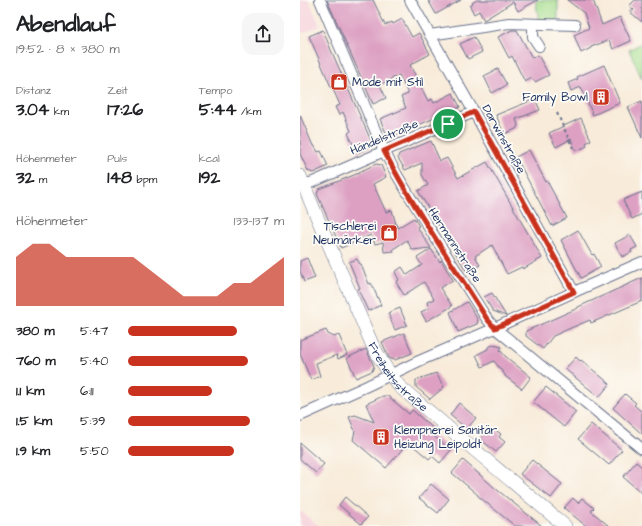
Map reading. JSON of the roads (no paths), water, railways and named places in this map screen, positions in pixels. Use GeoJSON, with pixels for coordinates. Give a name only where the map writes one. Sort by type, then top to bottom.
{"type":"FeatureCollection","features":[{"type":"Feature","properties":{"kind":"street","name":"Hermannstraße"},"geometry":{"type":"LineString","coordinates":[[320,0],[384,151],[426,223],[487,319],[495,328],[642,449]]}},
{"type":"Feature","properties":{"kind":"street","name":"Darwinstraße"},"geometry":{"type":"LineString","coordinates":[[410,0],[574,292]]}},
{"type":"Feature","properties":{"kind":"street"},"geometry":{"type":"LineString","coordinates":[[430,35],[509,23],[575,25]]}},
{"type":"Feature","properties":{"kind":"street"},"geometry":{"type":"LineString","coordinates":[[533,24],[533,36],[539,46]]}},
{"type":"Feature","properties":{"kind":"street","name":"Händelstraße"},"geometry":{"type":"LineString","coordinates":[[301,182],[313,182],[474,112]]}},
{"type":"Feature","properties":{"kind":"street","name":"Freiheitsstraße"},"geometry":{"type":"LineString","coordinates":[[301,182],[372,344],[389,375],[400,387],[565,526]]}},
{"type":"Feature","properties":{"kind":"street"},"geometry":{"type":"LineString","coordinates":[[300,416],[574,292],[641,264]]}},
{"type":"Feature","properties":{"kind":"place","name":"Mode mit Stil"},"geometry":{"type":"Point","coordinates":[339,82]}},
{"type":"Feature","properties":{"kind":"place","name":"Family Bowl"},"geometry":{"type":"Point","coordinates":[601,97]}},
{"type":"Feature","properties":{"kind":"place","name":"Tischlerei Neumärker"},"geometry":{"type":"Point","coordinates":[389,233]}},
{"type":"Feature","properties":{"kind":"place","name":"Klempnerei Sanitär Heizung Leipoldt"},"geometry":{"type":"Point","coordinates":[381,437]}}]}
